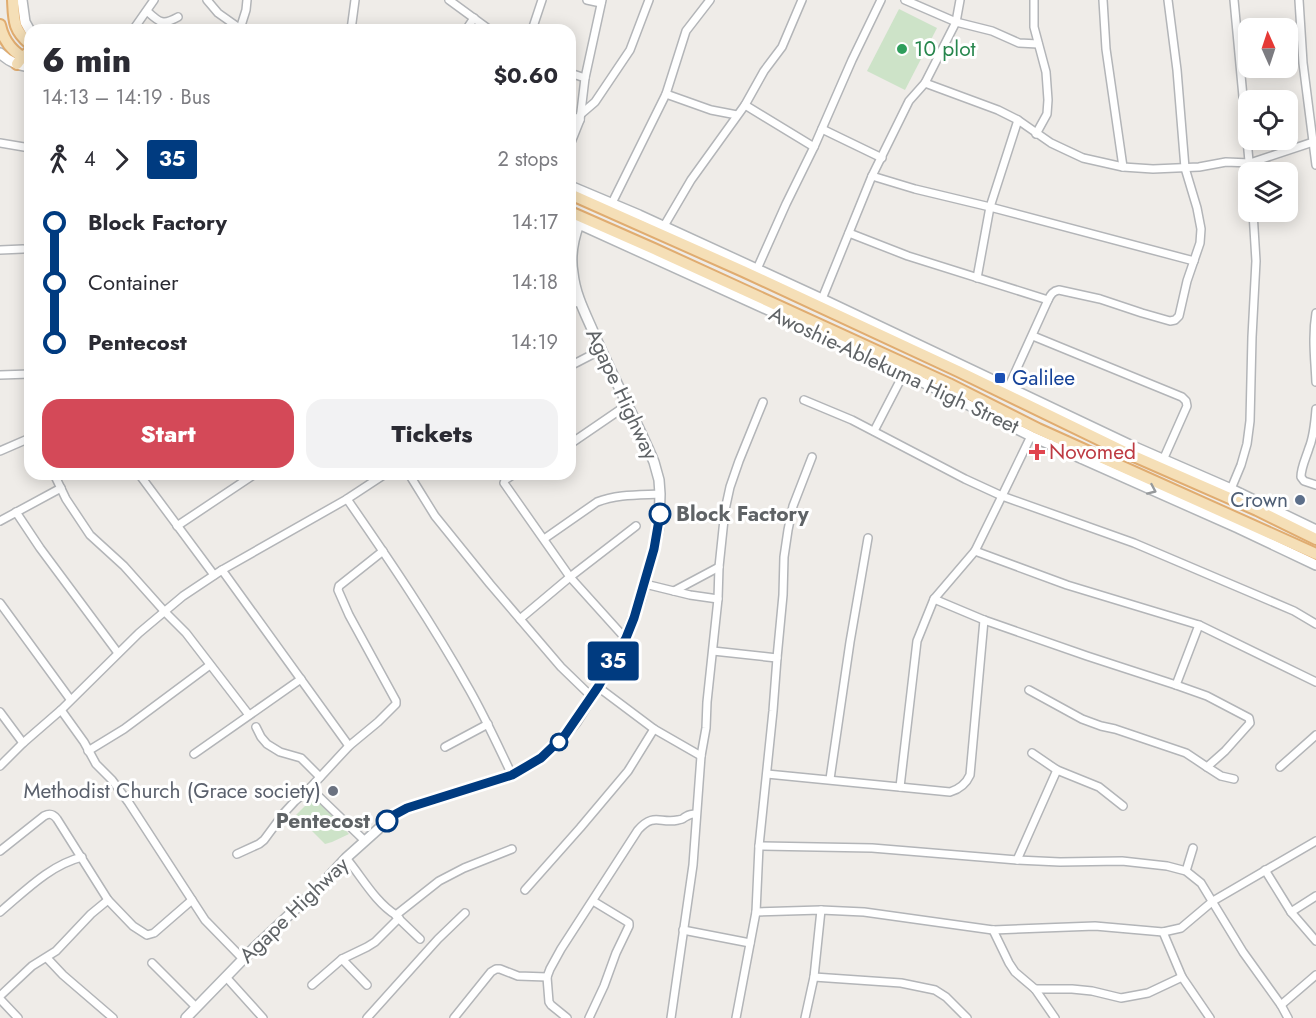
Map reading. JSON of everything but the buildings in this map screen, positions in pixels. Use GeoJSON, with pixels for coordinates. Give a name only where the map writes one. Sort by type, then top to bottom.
{"type":"FeatureCollection","features":[{"type":"Feature","properties":{"kind":"main road"},"geometry":{"type":"LineString","coordinates":[[13,0],[14,20],[24,31]]}},
{"type":"Feature","properties":{"kind":"main road"},"geometry":{"type":"LineString","coordinates":[[14,20],[1,30],[3,50],[24,58]]}},
{"type":"Feature","properties":{"kind":"main road","name":"Awoshie-Ablekuma High Street"},"geometry":{"type":"LineString","coordinates":[[576,197],[743,271],[1128,449],[1316,539]]}},
{"type":"Feature","properties":{"kind":"main road","name":"Awoshie-Ablekuma High Street"},"geometry":{"type":"LineString","coordinates":[[576,215],[652,252],[949,384],[1184,499],[1316,555]]}},
{"type":"Feature","properties":{"kind":"main road"},"geometry":{"type":"LineString","coordinates":[[949,384],[956,378],[958,371]]}},
{"type":"Feature","properties":{"kind":"street"},"geometry":{"type":"LineString","coordinates":[[22,0],[25,24]]}},
{"type":"Feature","properties":{"kind":"street"},"geometry":{"type":"LineString","coordinates":[[137,24],[154,0]]}},
{"type":"Feature","properties":{"kind":"street"},"geometry":{"type":"LineString","coordinates":[[207,0],[218,13],[234,24]]}},
{"type":"Feature","properties":{"kind":"street"},"geometry":{"type":"LineString","coordinates":[[242,24],[247,0]]}},
{"type":"Feature","properties":{"kind":"street"},"geometry":{"type":"LineString","coordinates":[[352,24],[355,0]]}},
{"type":"Feature","properties":{"kind":"street"},"geometry":{"type":"LineString","coordinates":[[450,0],[482,24]]}},
{"type":"Feature","properties":{"kind":"street"},"geometry":{"type":"LineString","coordinates":[[534,24],[542,0]]}},
{"type":"Feature","properties":{"kind":"street"},"geometry":{"type":"LineString","coordinates":[[576,130],[581,117],[585,78],[602,1],[587,0]]}},
{"type":"Feature","properties":{"kind":"street"},"geometry":{"type":"LineString","coordinates":[[581,117],[595,102],[630,50],[649,0]]}},
{"type":"Feature","properties":{"kind":"street"},"geometry":{"type":"LineString","coordinates":[[612,203],[666,94],[686,31],[710,0]]}},
{"type":"Feature","properties":{"kind":"street"},"geometry":{"type":"LineString","coordinates":[[664,226],[691,180],[745,105],[764,71],[784,43],[802,0]]}},
{"type":"Feature","properties":{"kind":"street"},"geometry":{"type":"LineString","coordinates":[[757,269],[881,0]]}},
{"type":"Feature","properties":{"kind":"street"},"geometry":{"type":"LineString","coordinates":[[906,0],[956,22],[992,31],[1019,43],[1038,44]]}},
{"type":"Feature","properties":{"kind":"street"},"geometry":{"type":"LineString","coordinates":[[822,299],[872,176],[909,101],[925,83],[956,22],[960,0]]}},
{"type":"Feature","properties":{"kind":"street"},"geometry":{"type":"LineString","coordinates":[[1034,0],[1033,22],[1046,72],[1048,100],[1047,114],[1036,134]]}},
{"type":"Feature","properties":{"kind":"street"},"geometry":{"type":"LineString","coordinates":[[1102,0],[1106,50],[1123,166]]}},
{"type":"Feature","properties":{"kind":"street"},"geometry":{"type":"LineString","coordinates":[[1008,388],[1048,300],[1055,291],[1100,299],[1170,321],[1179,316],[1187,281],[1200,243],[1201,228],[1185,168],[1177,70],[1168,0]]}},
{"type":"Feature","properties":{"kind":"street"},"geometry":{"type":"LineString","coordinates":[[1234,0],[1250,162]]}},
{"type":"Feature","properties":{"kind":"street"},"geometry":{"type":"LineString","coordinates":[[1299,0],[1303,63],[1316,165]]}},
{"type":"Feature","properties":{"kind":"street"},"geometry":{"type":"LineString","coordinates":[[147,10],[163,23],[168,23],[178,17]]}},
{"type":"Feature","properties":{"kind":"street"},"geometry":{"type":"LineString","coordinates":[[470,24],[474,18]]}},
{"type":"Feature","properties":{"kind":"street"},"geometry":{"type":"LineString","coordinates":[[1,30],[24,32]]}},
{"type":"Feature","properties":{"kind":"street"},"geometry":{"type":"LineString","coordinates":[[3,50],[24,45]]}},
{"type":"Feature","properties":{"kind":"street"},"geometry":{"type":"LineString","coordinates":[[576,75],[585,78]]}},
{"type":"Feature","properties":{"kind":"street"},"geometry":{"type":"LineString","coordinates":[[925,83],[998,110],[1018,120],[1051,143],[1083,158],[1153,169],[1238,162]]}},
{"type":"Feature","properties":{"kind":"street"},"geometry":{"type":"LineString","coordinates":[[666,94],[711,110],[737,115]]}},
{"type":"Feature","properties":{"kind":"street"},"geometry":{"type":"LineString","coordinates":[[745,105],[814,147]]}},
{"type":"Feature","properties":{"kind":"street"},"geometry":{"type":"LineString","coordinates":[[576,116],[581,117]]}},
{"type":"Feature","properties":{"kind":"street"},"geometry":{"type":"LineString","coordinates":[[977,278],[990,207],[1018,120]]}},
{"type":"Feature","properties":{"kind":"street"},"geometry":{"type":"LineString","coordinates":[[822,129],[882,158]]}},
{"type":"Feature","properties":{"kind":"street"},"geometry":{"type":"LineString","coordinates":[[1253,162],[1314,142]]}},
{"type":"Feature","properties":{"kind":"street"},"geometry":{"type":"LineString","coordinates":[[0,143],[24,147]]}},
{"type":"Feature","properties":{"kind":"street"},"geometry":{"type":"LineString","coordinates":[[872,176],[1194,261]]}},
{"type":"Feature","properties":{"kind":"street","name":"Awoshie-Ablekuma High Street"},"geometry":{"type":"LineString","coordinates":[[576,188],[664,226],[822,299],[1008,388],[1128,449],[1163,460],[1231,489],[1316,530]]}},
{"type":"Feature","properties":{"kind":"street","name":"Awoshie-Ablekuma High Street"},"geometry":{"type":"LineString","coordinates":[[576,222],[652,252],[1031,436],[1184,499],[1316,565]]}},
{"type":"Feature","properties":{"kind":"street"},"geometry":{"type":"LineString","coordinates":[[1231,489],[1247,444],[1250,421],[1256,261],[1254,222]]}},
{"type":"Feature","properties":{"kind":"street"},"geometry":{"type":"LineString","coordinates":[[849,233],[908,256],[1048,300]]}},
{"type":"Feature","properties":{"kind":"street"},"geometry":{"type":"LineString","coordinates":[[0,250],[23,249]]}},
{"type":"Feature","properties":{"kind":"street","name":"Agape Highway"},"geometry":{"type":"LineString","coordinates":[[186,1018],[346,858],[394,815],[407,808],[512,775],[541,758],[565,735],[592,697],[626,638],[645,584],[659,527],[660,494],[654,462],[601,350],[580,301],[576,286]]}},
{"type":"Feature","properties":{"kind":"street"},"geometry":{"type":"LineString","coordinates":[[576,303],[580,301]]}},
{"type":"Feature","properties":{"kind":"street"},"geometry":{"type":"LineString","coordinates":[[1316,313],[1314,348],[1316,382]]}},
{"type":"Feature","properties":{"kind":"street"},"geometry":{"type":"LineString","coordinates":[[1033,336],[1182,397],[1187,406],[1163,460]]}},
{"type":"Feature","properties":{"kind":"street"},"geometry":{"type":"LineString","coordinates":[[576,363],[601,350]]}},
{"type":"Feature","properties":{"kind":"street"},"geometry":{"type":"LineString","coordinates":[[874,431],[904,373]]}},
{"type":"Feature","properties":{"kind":"street"},"geometry":{"type":"LineString","coordinates":[[0,375],[24,374]]}},
{"type":"Feature","properties":{"kind":"street"},"geometry":{"type":"LineString","coordinates":[[804,400],[852,420],[1002,496],[1134,543],[1294,611],[1316,624]]}},
{"type":"Feature","properties":{"kind":"street"},"geometry":{"type":"LineString","coordinates":[[671,1018],[693,865],[701,756],[706,734],[725,510],[739,461],[763,402]]}},
{"type":"Feature","properties":{"kind":"street"},"geometry":{"type":"LineString","coordinates":[[576,440],[627,405]]}},
{"type":"Feature","properties":{"kind":"street"},"geometry":{"type":"LineString","coordinates":[[1316,409],[1315,425],[1301,477],[1304,481],[1316,485]]}},
{"type":"Feature","properties":{"kind":"street"},"geometry":{"type":"LineString","coordinates":[[900,787],[915,648],[919,636],[934,599],[975,551],[1031,436]]}},
{"type":"Feature","properties":{"kind":"street"},"geometry":{"type":"LineString","coordinates":[[0,451],[24,441]]}},
{"type":"Feature","properties":{"kind":"street"},"geometry":{"type":"LineString","coordinates":[[736,1018],[756,912],[759,846],[783,595],[784,556],[793,506],[813,457]]}},
{"type":"Feature","properties":{"kind":"street"},"geometry":{"type":"LineString","coordinates":[[57,480],[66,499],[90,535],[124,566],[186,633],[249,715]]}},
{"type":"Feature","properties":{"kind":"street"},"geometry":{"type":"LineString","coordinates":[[143,480],[214,575]]}},
{"type":"Feature","properties":{"kind":"street"},"geometry":{"type":"LineString","coordinates":[[177,526],[246,480]]}},
{"type":"Feature","properties":{"kind":"street"},"geometry":{"type":"LineString","coordinates":[[0,766],[118,653],[183,596],[222,570],[347,500],[376,480]]}},
{"type":"Feature","properties":{"kind":"street"},"geometry":{"type":"LineString","coordinates":[[413,480],[435,516],[520,620],[561,667],[592,697]]}},
{"type":"Feature","properties":{"kind":"street"},"geometry":{"type":"LineString","coordinates":[[505,480],[504,483],[570,577],[626,638]]}},
{"type":"Feature","properties":{"kind":"street"},"geometry":{"type":"LineString","coordinates":[[0,521],[61,488]]}},
{"type":"Feature","properties":{"kind":"street"},"geometry":{"type":"LineString","coordinates":[[544,539],[597,502],[607,498],[660,494]]}},
{"type":"Feature","properties":{"kind":"street"},"geometry":{"type":"LineString","coordinates":[[347,500],[383,551],[449,654],[488,724],[512,775]]}},
{"type":"Feature","properties":{"kind":"street"},"geometry":{"type":"LineString","coordinates":[[16,512],[39,548],[118,653]]}},
{"type":"Feature","properties":{"kind":"street"},"geometry":{"type":"LineString","coordinates":[[520,620],[570,577],[636,526]]}},
{"type":"Feature","properties":{"kind":"street"},"geometry":{"type":"LineString","coordinates":[[830,779],[868,538]]}},
{"type":"Feature","properties":{"kind":"street"},"geometry":{"type":"LineString","coordinates":[[237,854],[264,840],[295,801],[349,746],[396,704],[338,590],[343,582],[383,551]]}},
{"type":"Feature","properties":{"kind":"street"},"geometry":{"type":"LineString","coordinates":[[975,551],[1067,585],[1199,625],[1316,682]]}},
{"type":"Feature","properties":{"kind":"street"},"geometry":{"type":"LineString","coordinates":[[674,591],[719,567]]}},
{"type":"Feature","properties":{"kind":"street"},"geometry":{"type":"LineString","coordinates":[[222,570],[349,746]]}},
{"type":"Feature","properties":{"kind":"street"},"geometry":{"type":"LineString","coordinates":[[645,584],[718,599]]}},
{"type":"Feature","properties":{"kind":"street"},"geometry":{"type":"LineString","coordinates":[[934,599],[984,620],[1207,696],[1249,718],[1250,723],[1225,752],[1207,767]]}},
{"type":"Feature","properties":{"kind":"street"},"geometry":{"type":"LineString","coordinates":[[0,603],[70,699]]}},
{"type":"Feature","properties":{"kind":"street"},"geometry":{"type":"LineString","coordinates":[[767,774],[950,792],[967,783],[975,732],[984,620]]}},
{"type":"Feature","properties":{"kind":"street"},"geometry":{"type":"LineString","coordinates":[[1176,685],[1199,625]]}},
{"type":"Feature","properties":{"kind":"street"},"geometry":{"type":"LineString","coordinates":[[713,651],[777,658]]}},
{"type":"Feature","properties":{"kind":"street"},"geometry":{"type":"LineString","coordinates":[[88,751],[124,729],[210,665]]}},
{"type":"Feature","properties":{"kind":"street"},"geometry":{"type":"LineString","coordinates":[[194,754],[301,679]]}},
{"type":"Feature","properties":{"kind":"street"},"geometry":{"type":"LineString","coordinates":[[598,687],[654,729],[701,756]]}},
{"type":"Feature","properties":{"kind":"street"},"geometry":{"type":"LineString","coordinates":[[1029,690],[1082,719],[1186,753],[1221,776],[1234,779]]}},
{"type":"Feature","properties":{"kind":"street"},"geometry":{"type":"LineString","coordinates":[[61,710],[84,742],[96,764],[112,780],[129,803],[205,920],[243,959]]}},
{"type":"Feature","properties":{"kind":"street"},"geometry":{"type":"LineString","coordinates":[[0,712],[23,743]]}},
{"type":"Feature","properties":{"kind":"street"},"geometry":{"type":"LineString","coordinates":[[445,747],[488,724]]}},
{"type":"Feature","properties":{"kind":"street"},"geometry":{"type":"LineString","coordinates":[[256,727],[267,744],[280,752],[302,758],[320,777]]}},
{"type":"Feature","properties":{"kind":"street"},"geometry":{"type":"LineString","coordinates":[[525,890],[628,771],[654,729]]}},
{"type":"Feature","properties":{"kind":"street"},"geometry":{"type":"LineString","coordinates":[[1280,767],[1316,735]]}},
{"type":"Feature","properties":{"kind":"street"},"geometry":{"type":"LineString","coordinates":[[1032,753],[1057,770],[1099,787],[1123,806]]}},
{"type":"Feature","properties":{"kind":"street"},"geometry":{"type":"LineString","coordinates":[[1017,860],[1057,770]]}},
{"type":"Feature","properties":{"kind":"street"},"geometry":{"type":"LineString","coordinates":[[310,788],[364,841]]}},
{"type":"Feature","properties":{"kind":"street"},"geometry":{"type":"LineString","coordinates":[[567,1018],[549,1002],[547,977],[561,949],[644,823],[656,820],[681,820],[696,814]]}},
{"type":"Feature","properties":{"kind":"street"},"geometry":{"type":"LineString","coordinates":[[0,851],[44,816],[54,815],[108,900],[134,926],[147,935],[154,933],[192,900]]}},
{"type":"Feature","properties":{"kind":"street"},"geometry":{"type":"LineString","coordinates":[[756,912],[821,910],[864,912],[993,930],[1095,926],[1163,932],[1181,928],[1213,901],[1316,841]]}},
{"type":"Feature","properties":{"kind":"street"},"geometry":{"type":"LineString","coordinates":[[759,846],[872,848],[1060,862],[1122,861],[1167,866],[1186,871],[1199,881],[1213,901],[1243,952],[1288,1018]]}},
{"type":"Feature","properties":{"kind":"street"},"geometry":{"type":"LineString","coordinates":[[1186,871],[1193,848]]}},
{"type":"Feature","properties":{"kind":"street"},"geometry":{"type":"LineString","coordinates":[[312,985],[342,959],[368,947],[397,917],[439,881],[464,868],[512,849]]}},
{"type":"Feature","properties":{"kind":"street"},"geometry":{"type":"LineString","coordinates":[[0,912],[53,870],[82,857]]}},
{"type":"Feature","properties":{"kind":"street"},"geometry":{"type":"LineString","coordinates":[[346,858],[377,898],[420,939]]}},
{"type":"Feature","properties":{"kind":"street"},"geometry":{"type":"LineString","coordinates":[[1265,870],[1292,912],[1316,941]]}},
{"type":"Feature","properties":{"kind":"street"},"geometry":{"type":"LineString","coordinates":[[1292,912],[1316,896]]}},
{"type":"Feature","properties":{"kind":"street"},"geometry":{"type":"LineString","coordinates":[[18,1018],[0,998],[33,966],[56,951],[91,914],[108,900]]}},
{"type":"Feature","properties":{"kind":"street"},"geometry":{"type":"LineString","coordinates":[[589,1018],[629,926],[629,923],[593,901]]}},
{"type":"Feature","properties":{"kind":"street"},"geometry":{"type":"LineString","coordinates":[[805,1018],[813,977],[821,910]]}},
{"type":"Feature","properties":{"kind":"street"},"geometry":{"type":"LineString","coordinates":[[367,1018],[438,939],[465,913]]}},
{"type":"Feature","properties":{"kind":"street"},"geometry":{"type":"LineString","coordinates":[[683,930],[750,943]]}},
{"type":"Feature","properties":{"kind":"street"},"geometry":{"type":"LineString","coordinates":[[993,930],[1015,972],[1035,989],[1055,1018]]}},
{"type":"Feature","properties":{"kind":"street"},"geometry":{"type":"LineString","coordinates":[[1163,932],[1182,976],[1210,1018]]}},
{"type":"Feature","properties":{"kind":"street"},"geometry":{"type":"LineString","coordinates":[[47,958],[63,975],[113,1018]]}},
{"type":"Feature","properties":{"kind":"street"},"geometry":{"type":"LineString","coordinates":[[342,959],[367,985]]}},
{"type":"Feature","properties":{"kind":"street"},"geometry":{"type":"LineString","coordinates":[[152,963],[196,1007]]}},
{"type":"Feature","properties":{"kind":"street"},"geometry":{"type":"LineString","coordinates":[[454,1018],[491,972],[496,969],[518,976],[547,977]]}},
{"type":"Feature","properties":{"kind":"street"},"geometry":{"type":"LineString","coordinates":[[1281,1005],[1316,975]]}},
{"type":"Feature","properties":{"kind":"street"},"geometry":{"type":"LineString","coordinates":[[1035,989],[1092,991],[1121,998],[1148,993],[1182,976]]}},
{"type":"Feature","properties":{"kind":"street"},"geometry":{"type":"LineString","coordinates":[[226,977],[263,1018]]}},
{"type":"Feature","properties":{"kind":"street"},"geometry":{"type":"LineString","coordinates":[[813,977],[901,983],[934,990],[946,997],[968,1018]]}},
{"type":"Feature","properties":{"kind":"green space","name":"10 plot"},"geometry":{"type":"Polygon","coordinates":[[[899,9],[937,28],[905,90],[867,71],[899,9]]]}},
{"type":"Feature","properties":{"kind":"green space"},"geometry":{"type":"Polygon","coordinates":[[[318,801],[349,834],[325,844],[296,815],[309,802],[318,801]]]}},
{"type":"Feature","properties":{"kind":"bus line","name":"35"},"geometry":{"type":"LineString","coordinates":[[387,821],[407,808],[512,775],[541,758],[565,735],[576,722],[626,638],[640,601],[654,549],[660,514]]}},
{"type":"Feature","properties":{"kind":"place","name":"10 plot"},"geometry":{"type":"Point","coordinates":[902,49]}},
{"type":"Feature","properties":{"kind":"place","name":"Galilee"},"geometry":{"type":"Point","coordinates":[1000,378]}},
{"type":"Feature","properties":{"kind":"place","name":"Novomed"},"geometry":{"type":"Point","coordinates":[1037,452]}},
{"type":"Feature","properties":{"kind":"place","name":"Crown"},"geometry":{"type":"Point","coordinates":[1300,500]}},
{"type":"Feature","properties":{"kind":"place","name":"Block Factory"},"geometry":{"type":"Point","coordinates":[660,514]}},
{"type":"Feature","properties":{"kind":"place","name":"Methodist Church (Grace society)"},"geometry":{"type":"Point","coordinates":[333,791]}},
{"type":"Feature","properties":{"kind":"place","name":"Pentecost"},"geometry":{"type":"Point","coordinates":[387,821]}}]}
